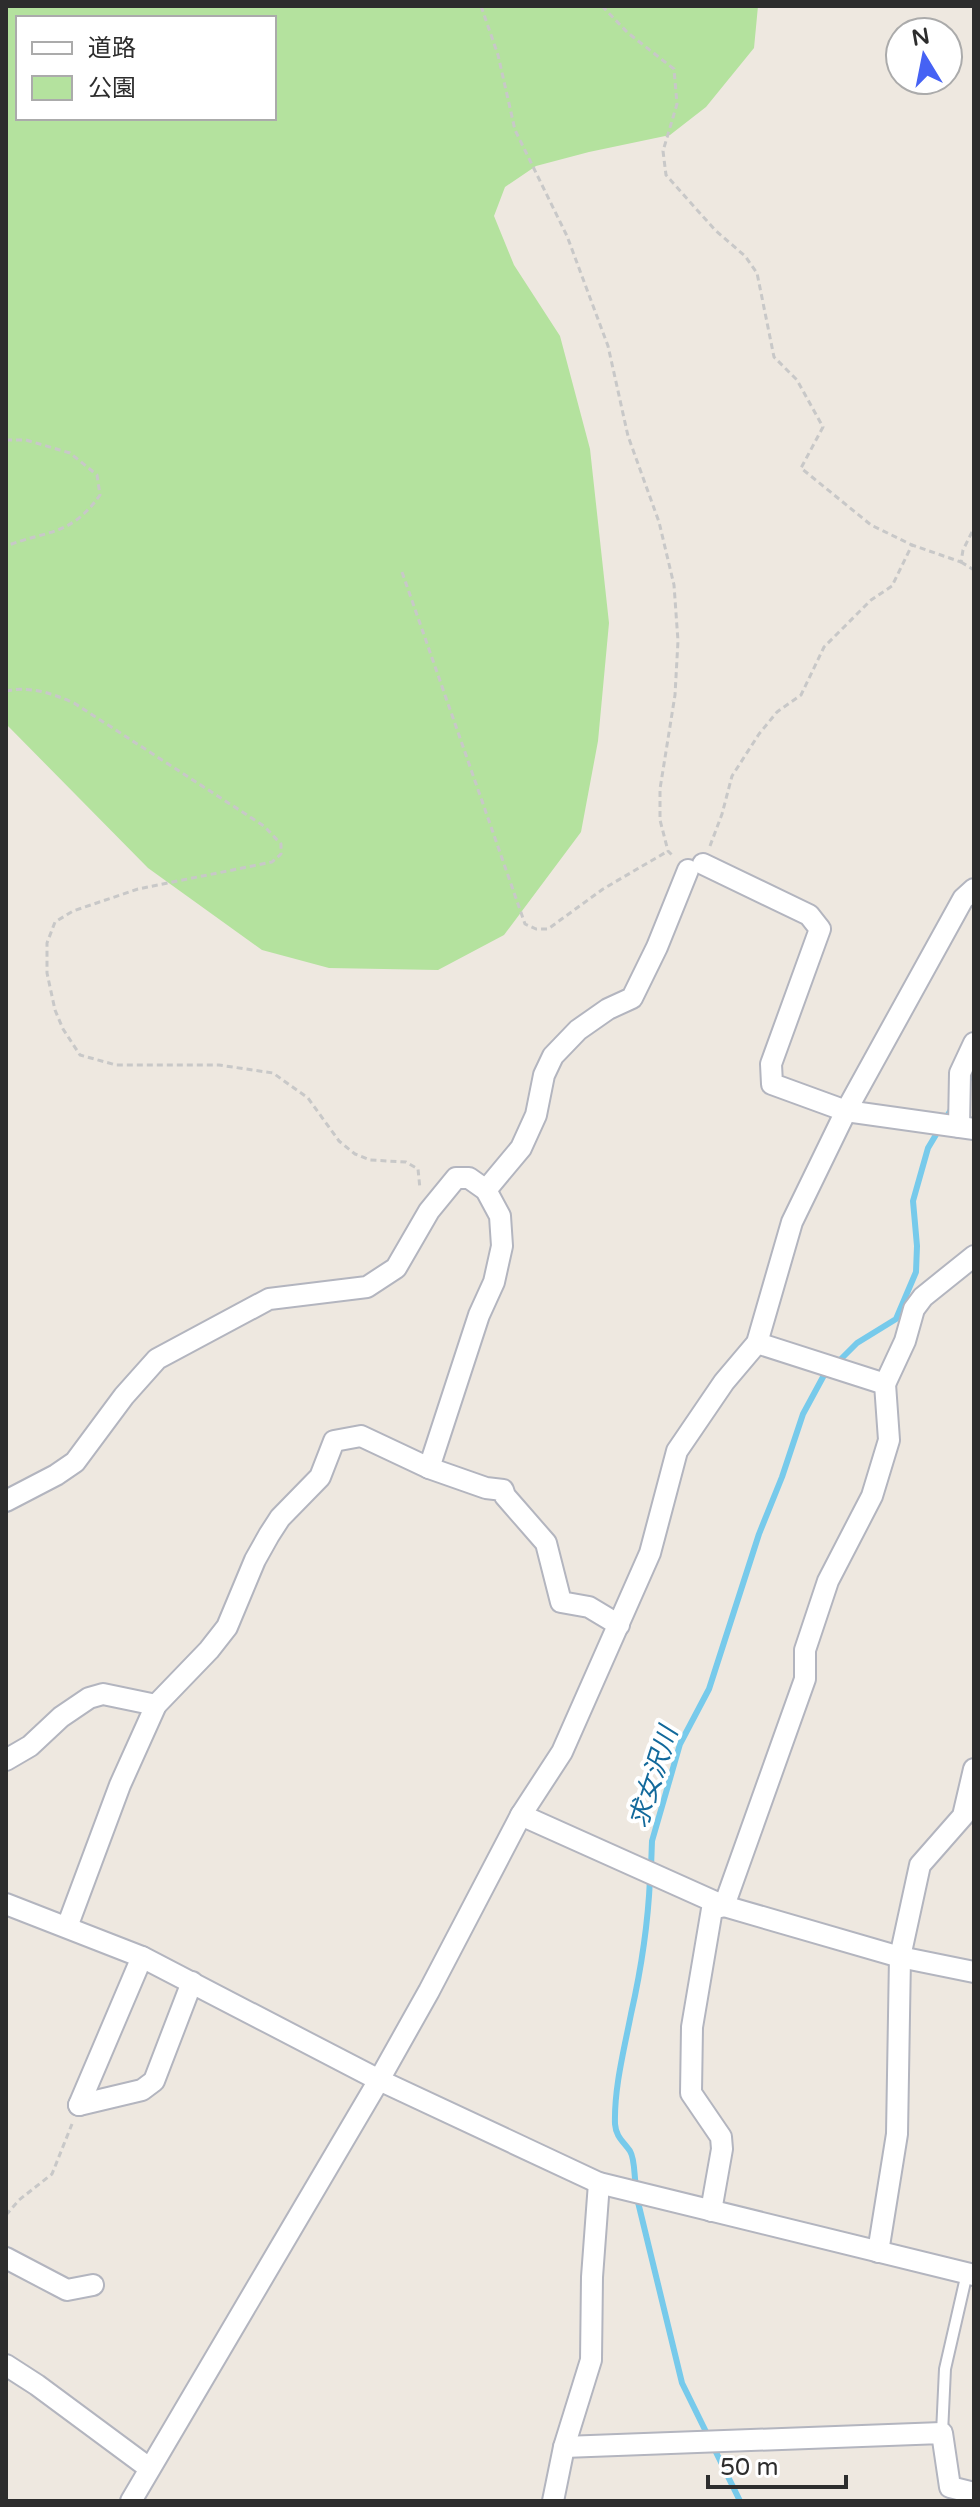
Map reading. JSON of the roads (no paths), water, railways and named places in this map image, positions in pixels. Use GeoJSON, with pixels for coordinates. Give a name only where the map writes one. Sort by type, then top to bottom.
{"type":"FeatureCollection","features":[{"type":"Feature","properties":{"kind":"street"},"geometry":{"type":"LineString","coordinates":[[486,1190],[521,1148],[536,1115],[544,1075],[553,1056],[578,1030],[608,1009],[632,998],[696,867],[809,915],[820,929],[771,1064],[772,1084],[846,1111],[966,1128],[960,1073],[974,1043]]}},
{"type":"Feature","properties":{"kind":"street"},"geometry":{"type":"LineString","coordinates":[[131,2501],[379,2080],[521,1815],[562,1752],[650,1553],[677,1451],[724,1382],[757,1343],[792,1222],[846,1111],[963,899],[974,889]]}},
{"type":"Feature","properties":{"kind":"street"},"geometry":{"type":"LineString","coordinates":[[6,1501],[75,1462],[124,1396],[157,1359],[269,1299],[367,1287],[396,1268],[429,1211],[456,1178],[469,1178],[486,1190],[500,1216],[502,1246],[494,1282],[479,1315],[429,1468]]}},
{"type":"Feature","properties":{"kind":"street"},"geometry":{"type":"LineString","coordinates":[[724,1906],[805,1679],[805,1650],[828,1581],[872,1496],[885,1454],[889,1440],[885,1384],[905,1341],[914,1309],[923,1297],[974,1256]]}},
{"type":"Feature","properties":{"kind":"street"},"geometry":{"type":"LineString","coordinates":[[757,1343],[885,1384]]}},
{"type":"Feature","properties":{"kind":"street"},"geometry":{"type":"LineString","coordinates":[[67,1927],[120,1785],[156,1705],[227,1627],[269,1535],[280,1518],[320,1477],[334,1441],[361,1436],[429,1468],[486,1488],[503,1490],[546,1543],[561,1602],[589,1607],[619,1625]]}},
{"type":"Feature","properties":{"kind":"street"},"geometry":{"type":"LineString","coordinates":[[6,1760],[30,1746],[61,1717],[89,1698],[103,1694],[156,1705]]}},
{"type":"Feature","properties":{"kind":"street"},"geometry":{"type":"LineString","coordinates":[[878,2252],[897,2134],[900,1957],[920,1865],[963,1816],[974,1769]]}},
{"type":"Feature","properties":{"kind":"street"},"geometry":{"type":"LineString","coordinates":[[521,1815],[724,1906],[900,1957],[974,1972]]}},
{"type":"Feature","properties":{"kind":"street"},"geometry":{"type":"LineString","coordinates":[[6,1904],[142,1957],[379,2080],[599,2183],[970,2274]]}},
{"type":"Feature","properties":{"kind":"street"},"geometry":{"type":"LineString","coordinates":[[711,2211],[722,2149],[721,2137],[691,2093],[692,2027],[712,1909],[724,1906]]}},
{"type":"Feature","properties":{"kind":"street"},"geometry":{"type":"LineString","coordinates":[[142,1957],[79,2105],[142,2090],[154,2081],[192,1982]]}},
{"type":"Feature","properties":{"kind":"street"},"geometry":{"type":"LineString","coordinates":[[553,2501],[564,2447],[591,2360],[592,2277],[599,2183]]}},
{"type":"Feature","properties":{"kind":"street"},"geometry":{"type":"LineString","coordinates":[[6,2258],[67,2290],[93,2285]]}},
{"type":"Feature","properties":{"kind":"street"},"geometry":{"type":"LineString","coordinates":[[6,2365],[149,2468]]}},
{"type":"Feature","properties":{"kind":"street"},"geometry":{"type":"LineString","coordinates":[[564,2447],[942,2433],[950,2487],[974,2493]]}},
{"type":"Feature","properties":{"kind":"lane"},"geometry":{"type":"LineString","coordinates":[[942,2433],[945,2369],[970,2274]]}},
{"type":"Feature","properties":{"kind":"waterway","name":"求女沢川"},"geometry":{"type":"LineString","coordinates":[[966,1084],[974,1070]]}},
{"type":"Feature","properties":{"kind":"waterway","name":"求女沢川"},"geometry":{"type":"LineString","coordinates":[[651,1868],[652,1841],[680,1744],[709,1689],[759,1534],[803,1414],[823,1377],[857,1343],[896,1319],[916,1272],[913,1201],[928,1148],[952,1108]]}},
{"type":"Feature","properties":{"kind":"waterway","name":"求女沢川"},"geometry":{"type":"LineString","coordinates":[[636,2187],[633,2158],[617,2132],[615,2110],[644,1946],[650,1879]]}},
{"type":"Feature","properties":{"kind":"waterway","name":"求女沢川"},"geometry":{"type":"LineString","coordinates":[[637,2198],[682,2383],[740,2501]]}}]}
